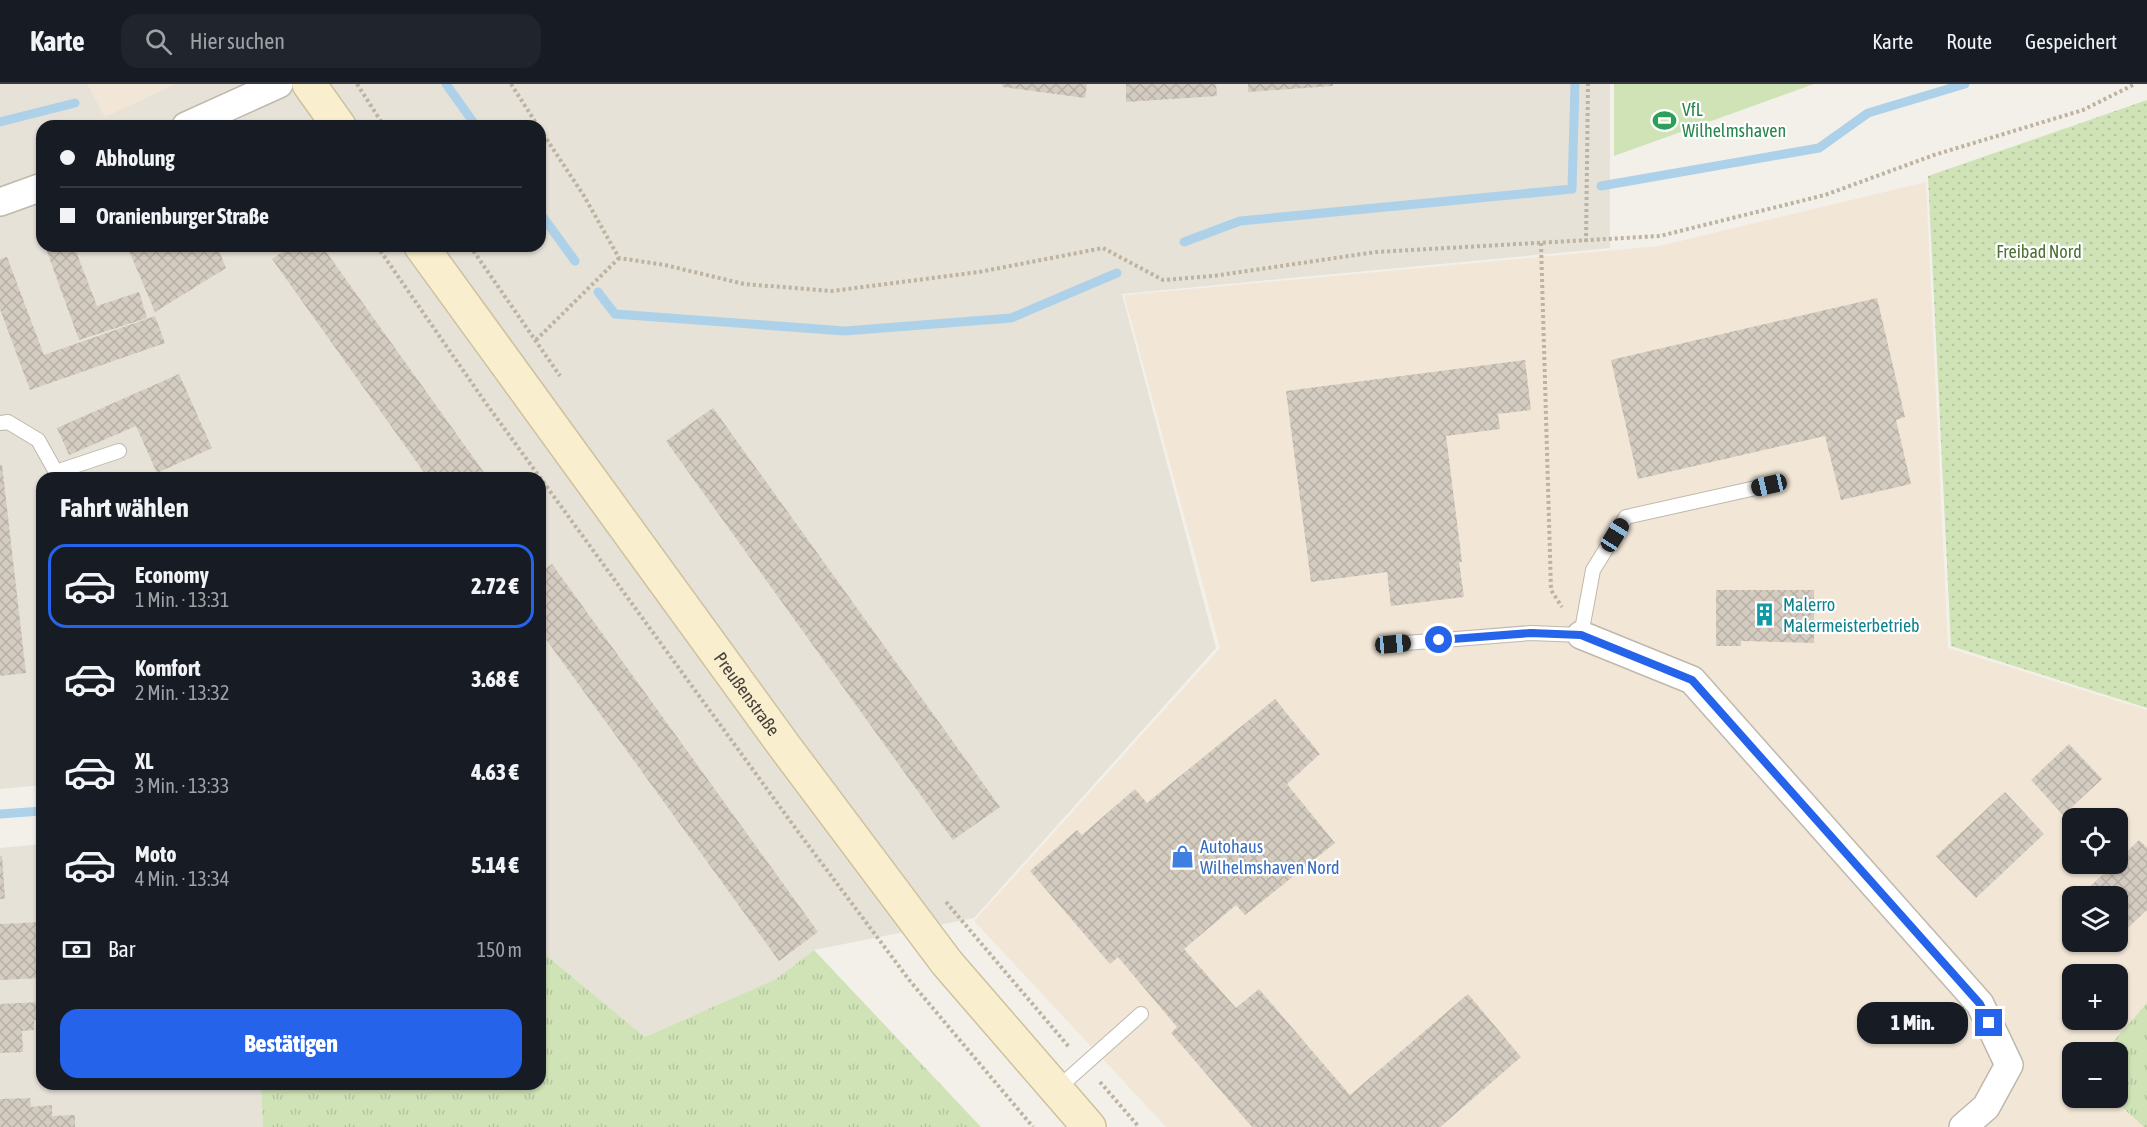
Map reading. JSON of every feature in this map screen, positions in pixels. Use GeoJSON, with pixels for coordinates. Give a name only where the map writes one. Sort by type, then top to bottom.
{"type":"FeatureCollection","features":[{"type":"Feature","properties":{"kind":"main road"},"geometry":{"type":"LineString","coordinates":[[309,84],[335,120]]}},
{"type":"Feature","properties":{"kind":"main road","name":"Preußenstraße"},"geometry":{"type":"LineString","coordinates":[[425,252],[785,747],[947,963],[1089,1127]]}},
{"type":"Feature","properties":{"kind":"street"},"geometry":{"type":"LineString","coordinates":[[199,120],[279,84]]}},
{"type":"Feature","properties":{"kind":"street"},"geometry":{"type":"LineString","coordinates":[[0,202],[36,189]]}},
{"type":"Feature","properties":{"kind":"street"},"geometry":{"type":"LineString","coordinates":[[1581,635],[1692,680],[1980,1004],[2009,1065],[1986,1107],[1963,1127]]}},
{"type":"Feature","properties":{"kind":"lane"},"geometry":{"type":"LineString","coordinates":[[0,423],[8,422],[38,440],[56,472],[119,450]]}},
{"type":"Feature","properties":{"kind":"lane"},"geometry":{"type":"LineString","coordinates":[[1393,644],[1531,633],[1581,635],[1593,570],[1626,517],[1769,485]]}},
{"type":"Feature","properties":{"kind":"lane"},"geometry":{"type":"LineString","coordinates":[[1057,1089],[1141,1014]]}},
{"type":"Feature","properties":{"kind":"path"},"geometry":{"type":"LineString","coordinates":[[357,84],[380,120]]}},
{"type":"Feature","properties":{"kind":"path"},"geometry":{"type":"LineString","coordinates":[[511,84],[534,120]]}},
{"type":"Feature","properties":{"kind":"path"},"geometry":{"type":"LineString","coordinates":[[1586,242],[1588,84]]}},
{"type":"Feature","properties":{"kind":"path"},"geometry":{"type":"LineString","coordinates":[[619,258],[665,265],[744,284],[832,291],[979,272],[1102,248],[1163,280],[1213,276],[1376,252],[1586,242],[1660,236],[1825,195],[1934,155],[2083,110],[2135,84]]}},
{"type":"Feature","properties":{"kind":"path"},"geometry":{"type":"LineString","coordinates":[[546,139],[584,196],[619,258]]}},
{"type":"Feature","properties":{"kind":"path"},"geometry":{"type":"LineString","coordinates":[[1541,243],[1551,590],[1581,635]]}},
{"type":"Feature","properties":{"kind":"path"},"geometry":{"type":"LineString","coordinates":[[381,252],[536,472]]}},
{"type":"Feature","properties":{"kind":"path"},"geometry":{"type":"LineString","coordinates":[[474,252],[562,379]]}},
{"type":"Feature","properties":{"kind":"path"},"geometry":{"type":"LineString","coordinates":[[536,340],[619,258]]}},
{"type":"Feature","properties":{"kind":"path"},"geometry":{"type":"LineString","coordinates":[[546,486],[910,981],[1033,1127]]}},
{"type":"Feature","properties":{"kind":"path"},"geometry":{"type":"LineString","coordinates":[[941,895],[1139,1127]]}},
{"type":"Feature","properties":{"kind":"shaded area"},"geometry":{"type":"Polygon","coordinates":[[[0,84],[1610,84],[1610,248],[1122,294],[1216,648],[974,918],[814,950],[776,979],[645,1037],[546,955],[546,472],[36,472],[36,786],[0,789],[0,84]]]}},
{"type":"Feature","properties":{"kind":"shaded area"},"geometry":{"type":"Polygon","coordinates":[[[87,84],[176,84],[105,117],[87,84]]]}},
{"type":"Feature","properties":{"kind":"shaded area"},"geometry":{"type":"Polygon","coordinates":[[[1926,182],[1948,648],[2147,710],[2147,1003],[2128,1025],[2128,964],[2062,964],[2062,1030],[2123,1030],[2113,1042],[2062,1042],[2062,1108],[2123,1108],[2144,1127],[1166,1127],[974,921],[1220,648],[1124,295],[1659,246],[1926,182]]]}},
{"type":"Feature","properties":{"kind":"shaded area"},"geometry":{"type":"Polygon","coordinates":[[[36,845],[36,1090],[261,1090],[263,1127],[0,1127],[0,848],[36,845]]]}},
{"type":"Feature","properties":{"kind":"green space","name":"VfL Wilhelmshaven"},"geometry":{"type":"Polygon","coordinates":[[[1614,84],[1814,84],[1614,156],[1614,84]]]}},
{"type":"Feature","properties":{"kind":"green space","name":"Freibad Nord"},"geometry":{"type":"Polygon","coordinates":[[[2147,100],[2147,708],[1951,646],[1928,176],[2147,100]]]}},
{"type":"Feature","properties":{"kind":"green space"},"geometry":{"type":"Polygon","coordinates":[[[814,950],[981,1127],[263,1127],[261,1090],[546,1090],[546,955],[645,1037],[776,979],[814,950]]]}},
{"type":"Feature","properties":{"kind":"green space"},"geometry":{"type":"Polygon","coordinates":[[[2147,1003],[2147,1127],[2144,1127],[2123,1108],[2128,1108],[2128,1042],[2113,1042],[2123,1030],[2128,1030],[2128,1025],[2147,1003]]]}},
{"type":"Feature","properties":{"kind":"building"},"geometry":{"type":"Polygon","coordinates":[[[1002,84],[1087,84],[1085,98],[1002,87],[1002,84]]]}},
{"type":"Feature","properties":{"kind":"building"},"geometry":{"type":"Polygon","coordinates":[[[1126,84],[1216,84],[1217,96],[1126,102],[1126,84]]]}},
{"type":"Feature","properties":{"kind":"building"},"geometry":{"type":"Polygon","coordinates":[[[1248,84],[1333,84],[1333,86],[1248,92],[1248,84]]]}},
{"type":"Feature","properties":{"kind":"building"},"geometry":{"type":"Polygon","coordinates":[[[47,252],[76,252],[97,306],[139,292],[147,318],[79,340],[47,252]]]}},
{"type":"Feature","properties":{"kind":"building"},"geometry":{"type":"Polygon","coordinates":[[[130,252],[219,252],[226,268],[155,312],[130,252]]]}},
{"type":"Feature","properties":{"kind":"building"},"geometry":{"type":"Polygon","coordinates":[[[282,252],[326,252],[484,472],[424,472],[272,259],[282,252]]]}},
{"type":"Feature","properties":{"kind":"building"},"geometry":{"type":"Polygon","coordinates":[[[7,257],[44,355],[155,316],[165,343],[30,390],[0,309],[0,259],[7,257]]]}},
{"type":"Feature","properties":{"kind":"building"},"geometry":{"type":"Polygon","coordinates":[[[1877,298],[1905,417],[1896,420],[1911,484],[1841,500],[1825,436],[1638,479],[1611,360],[1877,298]]]}},
{"type":"Feature","properties":{"kind":"building"},"geometry":{"type":"Polygon","coordinates":[[[1525,360],[1531,410],[1498,414],[1500,429],[1446,436],[1462,562],[1459,562],[1464,597],[1391,606],[1387,572],[1311,582],[1286,391],[1525,360]]]}},
{"type":"Feature","properties":{"kind":"building"},"geometry":{"type":"Polygon","coordinates":[[[179,374],[212,448],[157,472],[136,426],[69,455],[57,428],[179,374]]]}},
{"type":"Feature","properties":{"kind":"building"},"geometry":{"type":"Polygon","coordinates":[[[713,408],[1000,807],[953,840],[666,441],[713,408]]]}},
{"type":"Feature","properties":{"kind":"building"},"geometry":{"type":"Polygon","coordinates":[[[0,465],[2,465],[26,673],[0,676],[0,465]]]}},
{"type":"Feature","properties":{"kind":"building"},"geometry":{"type":"Polygon","coordinates":[[[552,564],[818,932],[779,961],[546,639],[546,568],[552,564]]]}},
{"type":"Feature","properties":{"kind":"building","name":"Malerro Malermeisterbetrieb"},"geometry":{"type":"Polygon","coordinates":[[[1716,590],[1814,590],[1814,643],[1741,641],[1741,646],[1716,646],[1716,590]]]}},
{"type":"Feature","properties":{"kind":"building","name":"Autohaus Wilhelmshaven Nord"},"geometry":{"type":"Polygon","coordinates":[[[1275,699],[1320,754],[1287,784],[1335,843],[1245,915],[1236,905],[1184,949],[1236,1008],[1259,989],[1350,1095],[1468,994],[1521,1057],[1440,1127],[1252,1127],[1171,1033],[1177,1027],[1118,957],[1110,964],[1030,871],[1077,830],[1082,835],[1135,789],[1147,803],[1275,699]]]}},
{"type":"Feature","properties":{"kind":"building"},"geometry":{"type":"Polygon","coordinates":[[[2069,744],[2102,779],[2071,808],[2062,808],[2062,814],[2031,780],[2069,744]]]}},
{"type":"Feature","properties":{"kind":"building"},"geometry":{"type":"Polygon","coordinates":[[[2005,792],[2044,834],[1976,898],[1936,856],[2005,792]]]}},
{"type":"Feature","properties":{"kind":"building"},"geometry":{"type":"Polygon","coordinates":[[[2139,840],[2147,848],[2147,910],[2128,928],[2128,886],[2091,886],[2103,874],[2128,874],[2128,850],[2139,840]]]}},
{"type":"Feature","properties":{"kind":"building"},"geometry":{"type":"Polygon","coordinates":[[[0,856],[2,856],[5,899],[0,899],[0,856]]]}},
{"type":"Feature","properties":{"kind":"building"},"geometry":{"type":"Polygon","coordinates":[[[36,922],[36,978],[0,980],[0,924],[36,922]]]}},
{"type":"Feature","properties":{"kind":"building"},"geometry":{"type":"Polygon","coordinates":[[[36,1002],[34,1030],[22,1031],[23,1052],[0,1053],[0,1004],[36,1002]]]}},
{"type":"Feature","properties":{"kind":"building"},"geometry":{"type":"Polygon","coordinates":[[[30,1098],[31,1107],[52,1105],[52,1116],[75,1115],[75,1127],[0,1127],[0,1099],[30,1098]]]}},
{"type":"Feature","properties":{"kind":"waterway"},"geometry":{"type":"LineString","coordinates":[[446,84],[472,120]]}},
{"type":"Feature","properties":{"kind":"waterway"},"geometry":{"type":"LineString","coordinates":[[1184,242],[1240,221],[1572,189],[1575,84]]}},
{"type":"Feature","properties":{"kind":"waterway"},"geometry":{"type":"LineString","coordinates":[[1601,186],[1819,148],[1868,113],[1965,84]]}},
{"type":"Feature","properties":{"kind":"waterway"},"geometry":{"type":"LineString","coordinates":[[0,122],[75,103]]}},
{"type":"Feature","properties":{"kind":"waterway"},"geometry":{"type":"LineString","coordinates":[[546,221],[575,261]]}},
{"type":"Feature","properties":{"kind":"waterway"},"geometry":{"type":"LineString","coordinates":[[598,292],[615,314],[845,331],[1011,318],[1117,273]]}},
{"type":"Feature","properties":{"kind":"waterway"},"geometry":{"type":"LineString","coordinates":[[0,814],[36,811]]}},
{"type":"Feature","properties":{"kind":"place","name":"VfL Wilhelmshaven"},"geometry":{"type":"Point","coordinates":[1664,120]}},
{"type":"Feature","properties":{"kind":"place","name":"Malerro Malermeisterbetrieb"},"geometry":{"type":"Point","coordinates":[1765,615]}},
{"type":"Feature","properties":{"kind":"place","name":"Autohaus Wilhelmshaven Nord"},"geometry":{"type":"Point","coordinates":[1182,857]}},
{"type":"Feature","properties":{"kind":"route"},"geometry":{"type":"LineString","coordinates":[[1439,640],[1531,633],[1581,635],[1692,680],[1980,1004],[1989,1023]]}}]}
